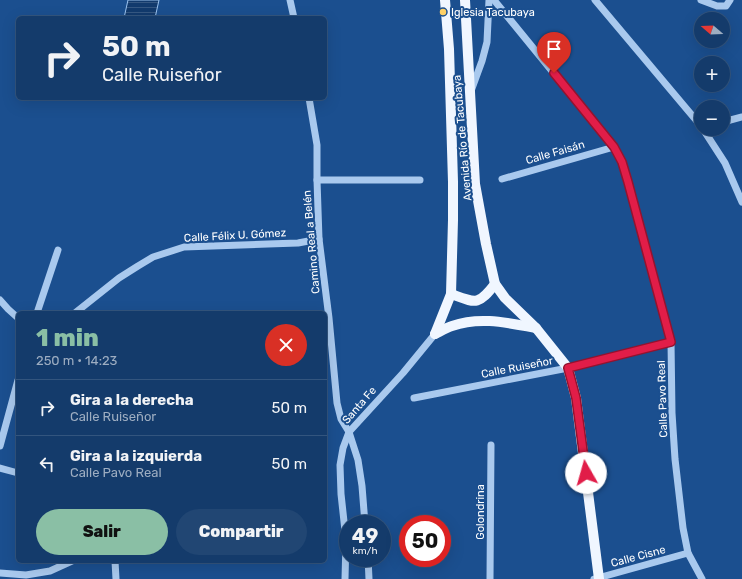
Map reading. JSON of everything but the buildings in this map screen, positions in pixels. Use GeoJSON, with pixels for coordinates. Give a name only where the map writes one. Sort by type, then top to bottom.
{"type":"FeatureCollection","features":[{"type":"Feature","properties":{"kind":"main road","name":"Avenida Río de Tacubaya"},"geometry":{"type":"LineString","coordinates":[[435,334],[451,294],[454,220],[449,49],[445,0]]}},
{"type":"Feature","properties":{"kind":"main road","name":"Avenida Río de Tacubaya"},"geometry":{"type":"LineString","coordinates":[[465,0],[476,184],[486,244],[495,284],[505,298],[536,328],[568,368],[576,398],[597,579]]}},
{"type":"Feature","properties":{"kind":"main road"},"geometry":{"type":"LineString","coordinates":[[451,294],[471,301],[478,301],[487,294],[495,284]]}},
{"type":"Feature","properties":{"kind":"main road"},"geometry":{"type":"LineString","coordinates":[[435,334],[452,326],[480,320],[536,328]]}},
{"type":"Feature","properties":{"kind":"street"},"geometry":{"type":"LineString","coordinates":[[290,0],[294,16]]}},
{"type":"Feature","properties":{"kind":"street"},"geometry":{"type":"LineString","coordinates":[[470,95],[482,61],[486,42],[490,0]]}},
{"type":"Feature","properties":{"kind":"street","name":"Calle Pavo Real"},"geometry":{"type":"LineString","coordinates":[[494,0],[614,147],[622,162],[671,342],[672,413],[675,459],[683,528],[688,553],[702,579]]}},
{"type":"Feature","properties":{"kind":"street"},"geometry":{"type":"LineString","coordinates":[[595,0],[694,118]]}},
{"type":"Feature","properties":{"kind":"street"},"geometry":{"type":"LineString","coordinates":[[701,0],[717,6],[728,3]]}},
{"type":"Feature","properties":{"kind":"street","name":"Camino Real a Belén"},"geometry":{"type":"LineString","coordinates":[[309,100],[317,145],[319,239],[329,318],[337,404],[341,419],[349,432],[358,460],[364,515]]}},
{"type":"Feature","properties":{"kind":"street"},"geometry":{"type":"LineString","coordinates":[[730,120],[742,117]]}},
{"type":"Feature","properties":{"kind":"street"},"geometry":{"type":"LineString","coordinates":[[708,136],[725,163],[742,202]]}},
{"type":"Feature","properties":{"kind":"street","name":"Calle Faisán"},"geometry":{"type":"LineString","coordinates":[[502,178],[614,147]]}},
{"type":"Feature","properties":{"kind":"street"},"geometry":{"type":"LineString","coordinates":[[317,180],[420,180]]}},
{"type":"Feature","properties":{"kind":"street","name":"Calle Félix U. Gómez"},"geometry":{"type":"LineString","coordinates":[[78,311],[119,278],[138,266],[153,257],[184,247],[276,244],[319,239]]}},
{"type":"Feature","properties":{"kind":"street"},"geometry":{"type":"LineString","coordinates":[[38,311],[58,250]]}},
{"type":"Feature","properties":{"kind":"street"},"geometry":{"type":"LineString","coordinates":[[0,300],[16,316]]}},
{"type":"Feature","properties":{"kind":"street","name":"Santa Fe"},"geometry":{"type":"LineString","coordinates":[[345,579],[346,540],[341,494],[340,465],[343,448],[349,432],[403,373],[435,334]]}},
{"type":"Feature","properties":{"kind":"street","name":"Calle Ruiseñor"},"geometry":{"type":"LineString","coordinates":[[414,398],[568,368],[671,342]]}},
{"type":"Feature","properties":{"kind":"street"},"geometry":{"type":"LineString","coordinates":[[0,446],[16,387]]}},
{"type":"Feature","properties":{"kind":"street","name":"Golondrina"},"geometry":{"type":"LineString","coordinates":[[490,579],[491,445]]}},
{"type":"Feature","properties":{"kind":"street"},"geometry":{"type":"LineString","coordinates":[[0,468],[16,472]]}},
{"type":"Feature","properties":{"kind":"street","name":"Calle Cisne"},"geometry":{"type":"LineString","coordinates":[[597,579],[688,553]]}},
{"type":"Feature","properties":{"kind":"street"},"geometry":{"type":"LineString","coordinates":[[0,573],[26,575],[50,571],[68,563]]}},
{"type":"Feature","properties":{"kind":"street"},"geometry":{"type":"LineString","coordinates":[[115,563],[116,579]]}},
{"type":"Feature","properties":{"kind":"street"},"geometry":{"type":"LineString","coordinates":[[368,567],[369,579]]}},
{"type":"Feature","properties":{"kind":"water"},"geometry":{"type":"Polygon","coordinates":[[[128,0],[159,0],[155,16],[124,16],[128,0]]]}},
{"type":"Feature","properties":{"kind":"place","name":"Iglesia Tacubaya"},"geometry":{"type":"Point","coordinates":[443,12]}},
{"type":"Feature","properties":{"kind":"route"},"geometry":{"type":"LineString","coordinates":[[554,73],[614,147],[622,162],[671,342],[568,368],[576,398],[586,473]]}}]}
